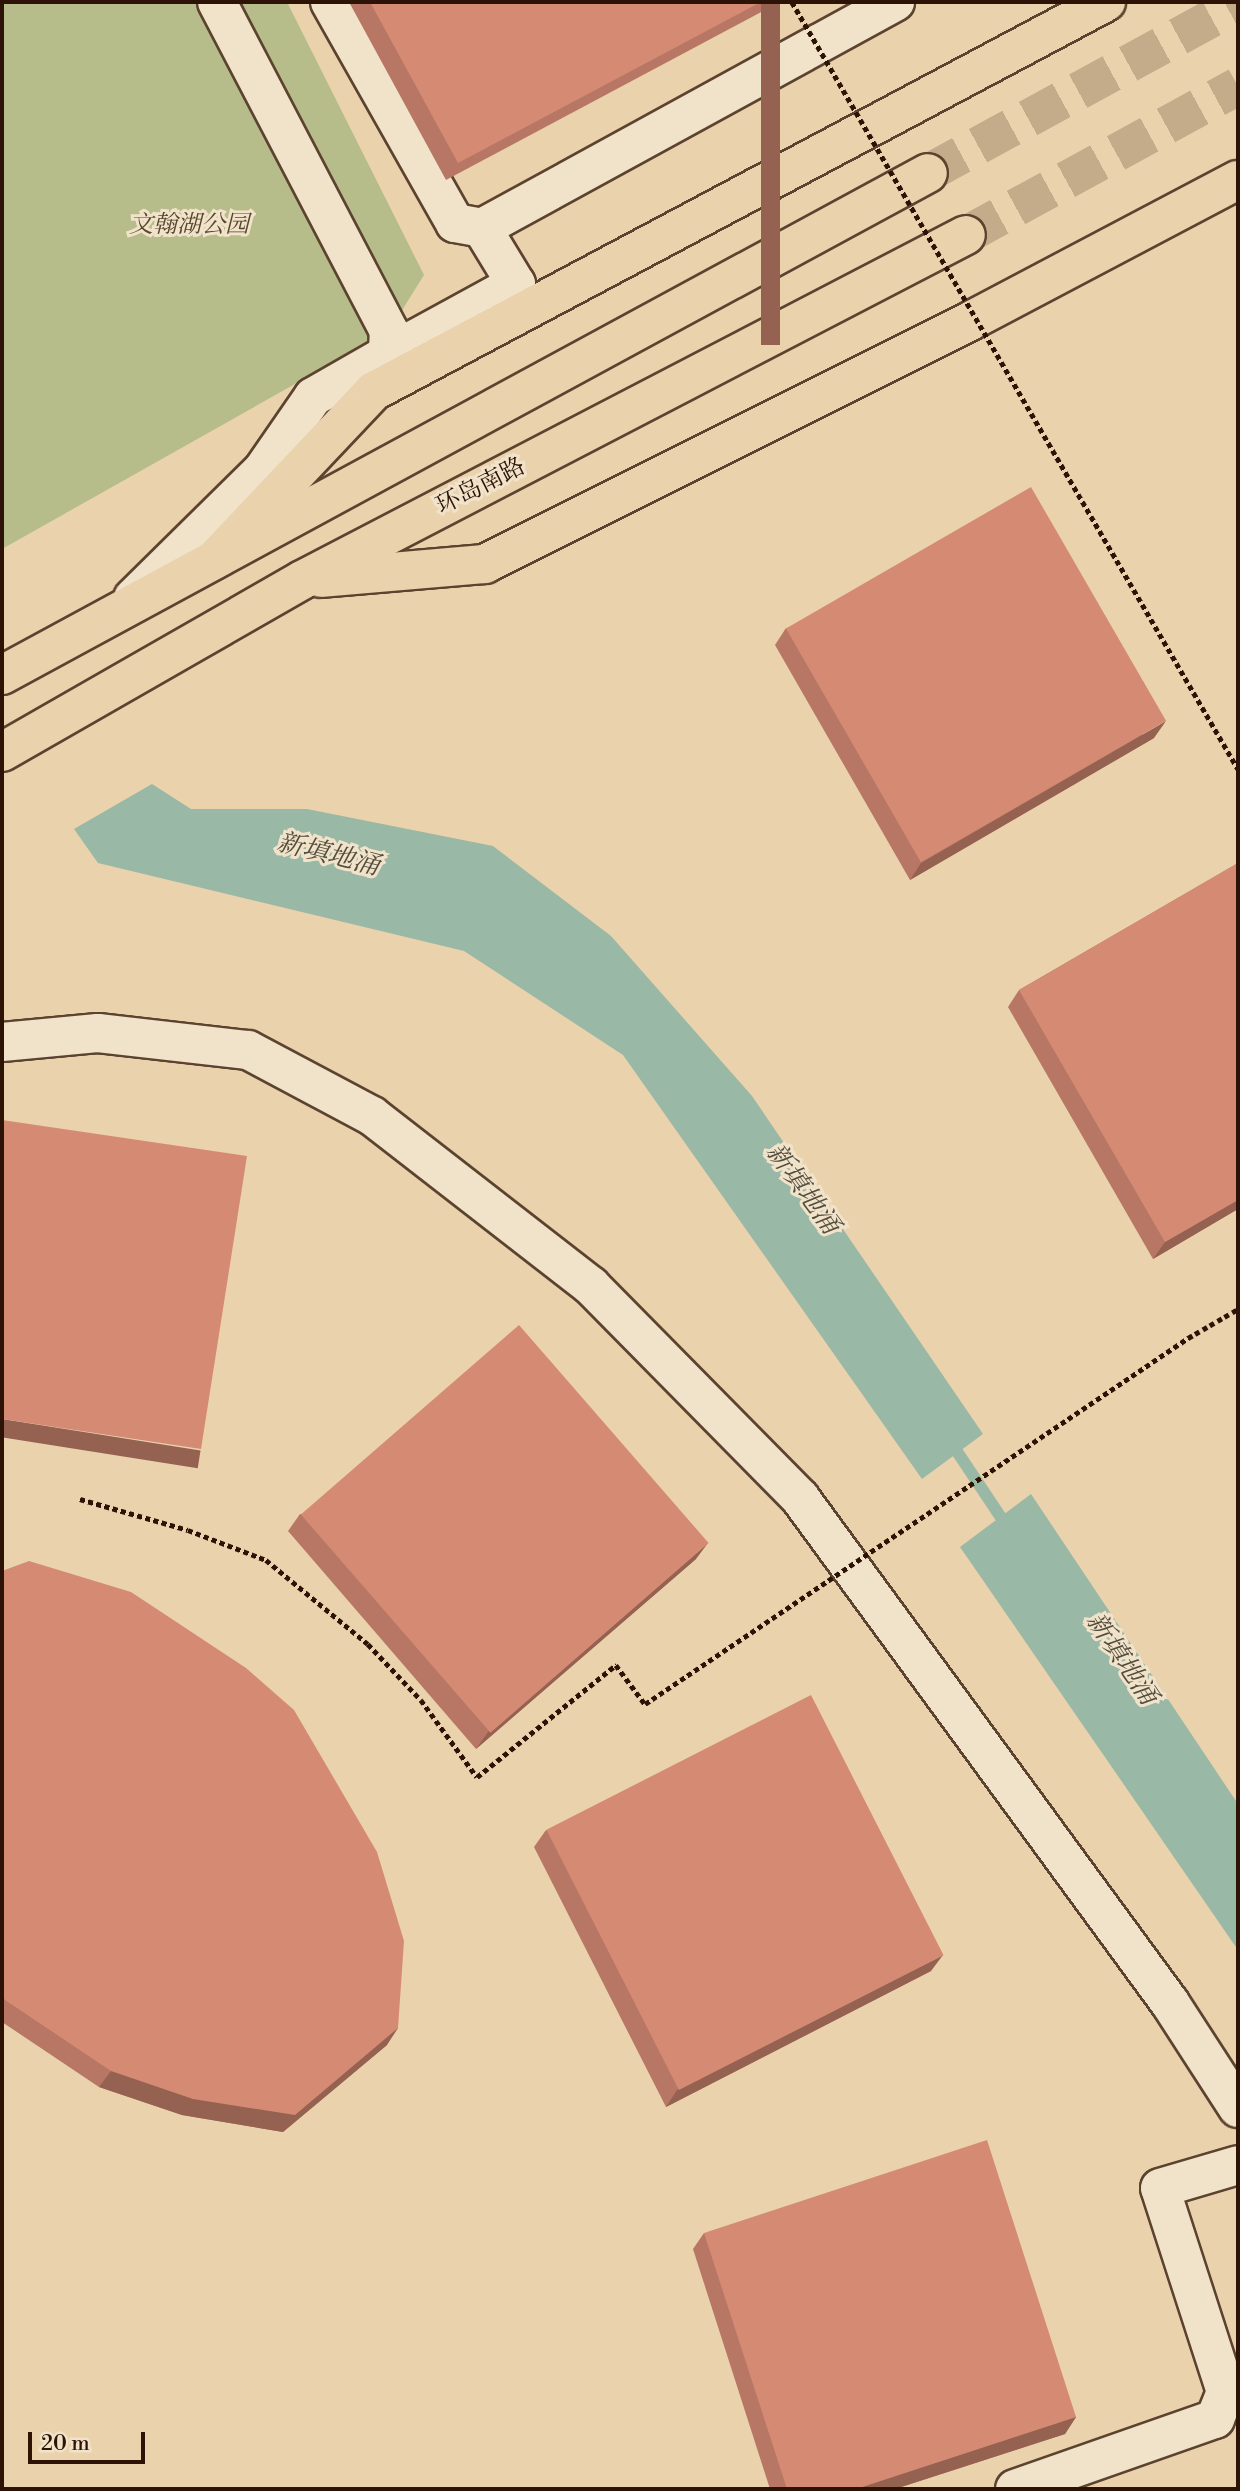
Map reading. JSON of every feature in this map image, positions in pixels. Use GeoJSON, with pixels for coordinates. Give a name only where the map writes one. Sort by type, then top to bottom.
{"type":"FeatureCollection","features":[{"type":"Feature","properties":{"kind":"main road"},"geometry":{"type":"LineString","coordinates":[[214,559],[374,391],[1105,2]]}},
{"type":"Feature","properties":{"kind":"main road"},"geometry":{"type":"LineString","coordinates":[[2,675],[928,173]]}},
{"type":"Feature","properties":{"kind":"main road"},"geometry":{"type":"LineString","coordinates":[[302,580],[485,564],[974,319],[1238,180]]}},
{"type":"Feature","properties":{"kind":"main road","name":"环岛南路"},"geometry":{"type":"LineString","coordinates":[[2,752],[302,580],[966,234]]}},
{"type":"Feature","properties":{"kind":"lane"},"geometry":{"type":"LineString","coordinates":[[217,2],[389,331],[388,355]]}},
{"type":"Feature","properties":{"kind":"lane"},"geometry":{"type":"LineString","coordinates":[[330,2],[455,223],[482,229],[895,2]]}},
{"type":"Feature","properties":{"kind":"lane"},"geometry":{"type":"LineString","coordinates":[[120,612],[262,471],[313,397],[516,284],[482,229]]}},
{"type":"Feature","properties":{"kind":"lane"},"geometry":{"type":"LineString","coordinates":[[2,1042],[98,1033],[248,1050],[372,1116],[591,1286],[800,1497],[1170,2003],[1238,2108]]}},
{"type":"Feature","properties":{"kind":"lane"},"geometry":{"type":"LineString","coordinates":[[1015,2489],[1215,2419],[1226,2392],[1160,2188],[1238,2165]]}},
{"type":"Feature","properties":{"kind":"path"},"geometry":{"type":"LineString","coordinates":[[792,2],[1238,769]]}},
{"type":"Feature","properties":{"kind":"path"},"geometry":{"type":"LineString","coordinates":[[80,1499],[188,1530],[266,1560],[369,1644],[421,1700],[477,1777],[616,1665],[645,1704],[1188,1338],[1238,1310]]}},
{"type":"Feature","properties":{"kind":"green space","name":"文翰湖公园"},"geometry":{"type":"Polygon","coordinates":[[[2,2],[287,2],[424,275],[389,331],[2,549],[2,2]]]}},
{"type":"Feature","properties":{"kind":"water"},"geometry":{"type":"Polygon","coordinates":[[[152,784],[191,809],[307,809],[493,846],[611,936],[752,1096],[983,1434],[922,1479],[623,1055],[464,951],[98,863],[74,829],[152,784]]]}},
{"type":"Feature","properties":{"kind":"water"},"geometry":{"type":"Polygon","coordinates":[[[1031,1494],[1238,1804],[1238,1950],[960,1547],[1031,1494]]]}},
{"type":"Feature","properties":{"kind":"building"},"geometry":{"type":"Polygon","coordinates":[[[370,2],[761,2],[458,163],[370,2]]]}},
{"type":"Feature","properties":{"kind":"building"},"geometry":{"type":"Polygon","coordinates":[[[1031,487],[1166,721],[921,862],[786,628],[1031,487]]]}},
{"type":"Feature","properties":{"kind":"building"},"geometry":{"type":"Polygon","coordinates":[[[1238,863],[1238,1200],[1165,1242],[1019,990],[1238,863]]]}},
{"type":"Feature","properties":{"kind":"building"},"geometry":{"type":"Polygon","coordinates":[[[2,1120],[247,1156],[201,1449],[2,1419],[2,1120]]]}},
{"type":"Feature","properties":{"kind":"building"},"geometry":{"type":"Polygon","coordinates":[[[519,1325],[709,1543],[490,1733],[301,1515],[519,1325]]]}},
{"type":"Feature","properties":{"kind":"building"},"geometry":{"type":"Polygon","coordinates":[[[29,1561],[131,1592],[246,1668],[294,1710],[377,1852],[404,1941],[398,2028],[295,2115],[193,2099],[111,2071],[2,1996],[2,1571],[29,1561]]]}},
{"type":"Feature","properties":{"kind":"building"},"geometry":{"type":"Polygon","coordinates":[[[811,1695],[944,1955],[679,2090],[546,1830],[811,1695]]]}},
{"type":"Feature","properties":{"kind":"building"},"geometry":{"type":"Polygon","coordinates":[[[987,2140],[1076,2417],[856,2489],[787,2489],[704,2233],[987,2140]]]}},
{"type":"Feature","properties":{"kind":"waterway","name":"新填地涌"},"geometry":{"type":"LineString","coordinates":[[950,1441],[1010,1531]]}},
{"type":"Feature","properties":{"kind":"tunnel"},"geometry":{"type":"LineString","coordinates":[[928,173],[1238,4]]}},
{"type":"Feature","properties":{"kind":"tunnel"},"geometry":{"type":"LineString","coordinates":[[966,235],[1238,86]]}}]}
